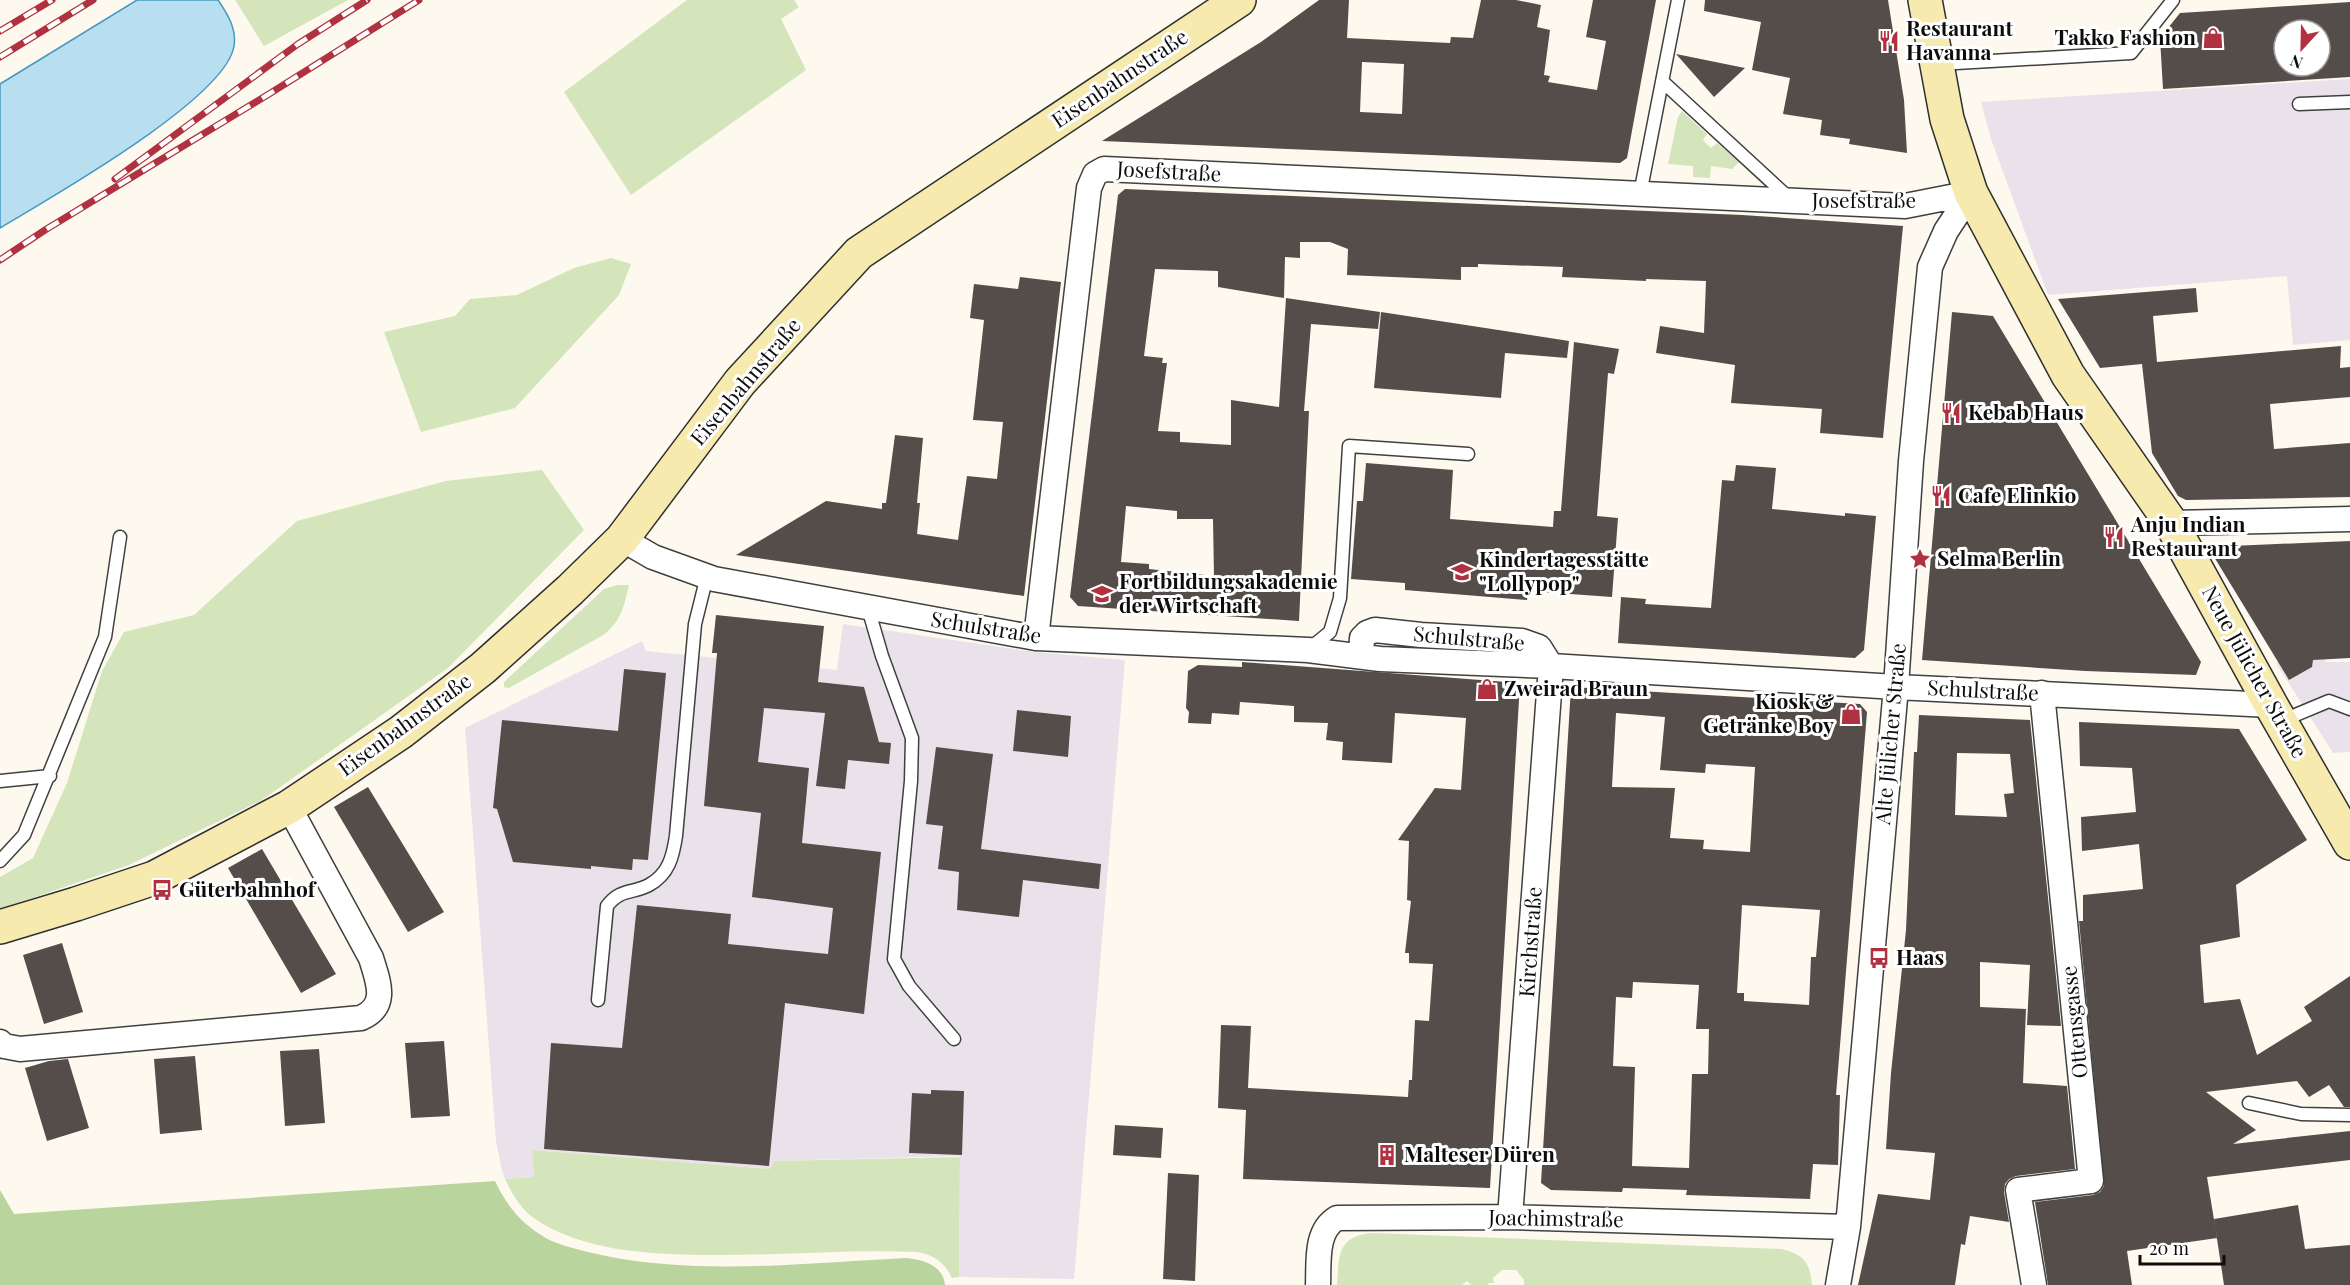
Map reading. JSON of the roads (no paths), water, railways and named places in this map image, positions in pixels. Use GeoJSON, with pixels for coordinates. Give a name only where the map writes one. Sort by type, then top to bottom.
{"type":"FeatureCollection","features":[{"type":"Feature","properties":{"kind":"street","name":"Eisenbahnstraße"},"geometry":{"type":"LineString","coordinates":[[0,927],[154,878],[289,807],[401,732],[459,688],[570,590],[622,539],[740,382],[859,253],[1239,0]]}},
{"type":"Feature","properties":{"kind":"street","name":"Neue Jülicher Straße"},"geometry":{"type":"LineString","coordinates":[[1925,0],[1935,64],[1947,119],[1971,194],[2068,375],[2171,523],[2275,713],[2350,843]]}},
{"type":"Feature","properties":{"kind":"street","name":"Josefstraße"},"geometry":{"type":"LineString","coordinates":[[1036,638],[1089,188],[1095,174],[1104,169],[1905,206],[1971,194]]}},
{"type":"Feature","properties":{"kind":"street","name":"Alte Jülicher Straße"},"geometry":{"type":"LineString","coordinates":[[1838,1285],[1848,1227],[1896,687],[1911,461],[1930,267],[1946,231],[1971,194]]}},
{"type":"Feature","properties":{"kind":"street"},"geometry":{"type":"LineString","coordinates":[[2171,523],[2350,519]]}},
{"type":"Feature","properties":{"kind":"street","name":"Schulstraße"},"geometry":{"type":"LineString","coordinates":[[622,539],[653,558],[707,576],[771,591],[1036,638],[1308,650],[1361,656],[1362,638],[1375,630],[1522,641],[1539,647],[1551,666],[1896,687],[2042,693],[2275,713]]}},
{"type":"Feature","properties":{"kind":"street","name":"Kirchstraße"},"geometry":{"type":"LineString","coordinates":[[1510,1218],[1551,666]]}},
{"type":"Feature","properties":{"kind":"street","name":"Ottensgasse"},"geometry":{"type":"LineString","coordinates":[[2034,1285],[2018,1190],[2091,1181],[2042,693]]}},
{"type":"Feature","properties":{"kind":"street"},"geometry":{"type":"LineString","coordinates":[[0,1042],[4,1046],[20,1048],[361,1018],[372,1013],[378,1005],[379,995],[370,958],[289,807]]}},
{"type":"Feature","properties":{"kind":"street","name":"Joachimstraße"},"geometry":{"type":"LineString","coordinates":[[1318,1285],[1322,1237],[1328,1224],[1337,1218],[1510,1218],[1848,1227]]}},
{"type":"Feature","properties":{"kind":"lane"},"geometry":{"type":"LineString","coordinates":[[1640,194],[1678,0]]}},
{"type":"Feature","properties":{"kind":"lane"},"geometry":{"type":"LineString","coordinates":[[1935,64],[2131,53],[2173,0]]}},
{"type":"Feature","properties":{"kind":"lane","name":"Josefstraße"},"geometry":{"type":"LineString","coordinates":[[1662,81],[1792,201]]}},
{"type":"Feature","properties":{"kind":"lane"},"geometry":{"type":"LineString","coordinates":[[2299,104],[2350,102]]}},
{"type":"Feature","properties":{"kind":"lane"},"geometry":{"type":"LineString","coordinates":[[1308,650],[1330,632],[1340,598],[1349,446],[1468,454]]}},
{"type":"Feature","properties":{"kind":"lane"},"geometry":{"type":"LineString","coordinates":[[0,861],[24,835],[105,638],[120,537]]}},
{"type":"Feature","properties":{"kind":"lane"},"geometry":{"type":"LineString","coordinates":[[598,999],[607,906],[614,897],[627,890],[649,885],[671,862],[676,836],[695,624],[707,576]]}},
{"type":"Feature","properties":{"kind":"lane"},"geometry":{"type":"LineString","coordinates":[[868,608],[882,656],[912,738],[894,959],[909,986],[954,1039]]}},
{"type":"Feature","properties":{"kind":"lane"},"geometry":{"type":"LineString","coordinates":[[2275,713],[2330,701],[2350,709]]}},
{"type":"Feature","properties":{"kind":"lane"},"geometry":{"type":"LineString","coordinates":[[0,781],[50,776]]}},
{"type":"Feature","properties":{"kind":"lane"},"geometry":{"type":"LineString","coordinates":[[2249,1102],[2301,1114],[2350,1115]]}},
{"type":"Feature","properties":{"kind":"water"},"geometry":{"type":"Polygon","coordinates":[[[137,0],[218,0],[233,27],[235,40],[224,68],[201,93],[132,146],[0,228],[0,84],[137,0]]]}},
{"type":"Feature","properties":{"kind":"railway"},"geometry":{"type":"LineString","coordinates":[[0,31],[52,0]]}},
{"type":"Feature","properties":{"kind":"railway"},"geometry":{"type":"LineString","coordinates":[[0,57],[93,0]]}},
{"type":"Feature","properties":{"kind":"railway"},"geometry":{"type":"LineString","coordinates":[[115,179],[298,44],[367,0]]}},
{"type":"Feature","properties":{"kind":"railway"},"geometry":{"type":"LineString","coordinates":[[0,260],[419,0]]}},
{"type":"Feature","properties":{"kind":"place","name":"Takko Fashion"},"geometry":{"type":"Point","coordinates":[2213,38]}},
{"type":"Feature","properties":{"kind":"place","name":"Restaurant Havanna"},"geometry":{"type":"Point","coordinates":[1889,41]}},
{"type":"Feature","properties":{"kind":"place","name":"Kebab Haus"},"geometry":{"type":"Point","coordinates":[1951,413]}},
{"type":"Feature","properties":{"kind":"place","name":"Cafe Elinkio"},"geometry":{"type":"Point","coordinates":[1941,496]}},
{"type":"Feature","properties":{"kind":"place","name":"Anju Indian Restaurant"},"geometry":{"type":"Point","coordinates":[2114,537]}},
{"type":"Feature","properties":{"kind":"place","name":"Selma Berlin"},"geometry":{"type":"Point","coordinates":[1920,559]}},
{"type":"Feature","properties":{"kind":"place","name":"Kindertagesstätte \"Lollypop\""},"geometry":{"type":"Point","coordinates":[1462,572]}},
{"type":"Feature","properties":{"kind":"place","name":"Fortbildungsakademie der Wirtschaft"},"geometry":{"type":"Point","coordinates":[1102,594]}},
{"type":"Feature","properties":{"kind":"place","name":"Zweirad Braun"},"geometry":{"type":"Point","coordinates":[1487,689]}},
{"type":"Feature","properties":{"kind":"place","name":"Kiosk & Getränke Boy"},"geometry":{"type":"Point","coordinates":[1851,714]}},
{"type":"Feature","properties":{"kind":"place","name":"Güterbahnhof"},"geometry":{"type":"Point","coordinates":[162,890]}},
{"type":"Feature","properties":{"kind":"place","name":"Haas"},"geometry":{"type":"Point","coordinates":[1879,958]}},
{"type":"Feature","properties":{"kind":"place","name":"Malteser Düren"},"geometry":{"type":"Point","coordinates":[1387,1155]}}]}
